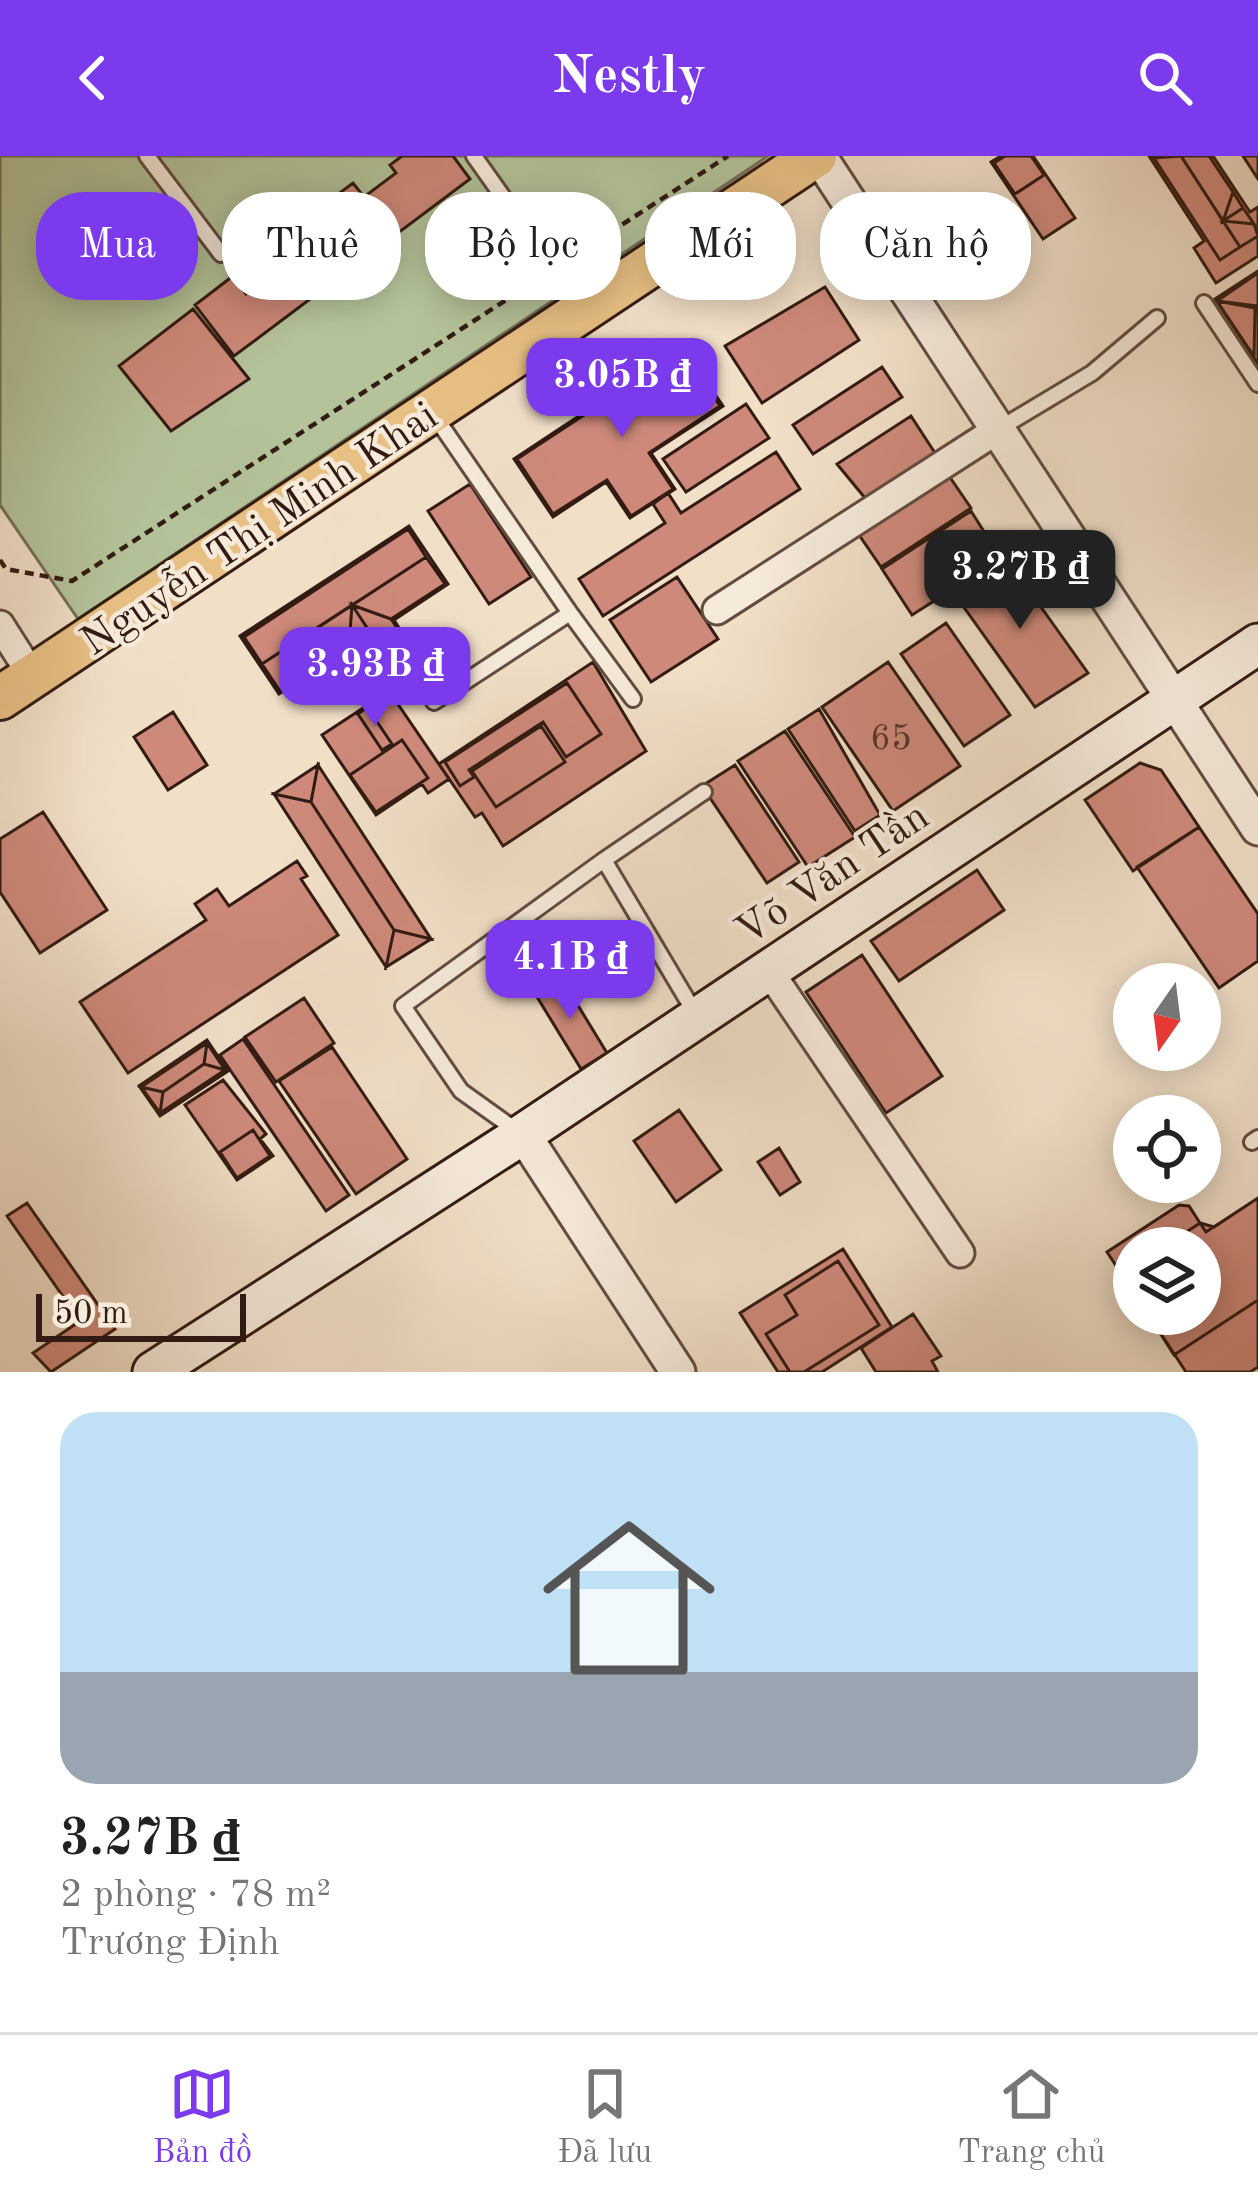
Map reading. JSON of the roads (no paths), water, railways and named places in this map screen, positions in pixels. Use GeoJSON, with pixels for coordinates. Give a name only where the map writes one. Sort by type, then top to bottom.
{"type":"FeatureCollection","features":[{"type":"Feature","properties":{"kind":"main road","name":"Nguyễn Thị Minh Khai"},"geometry":{"type":"LineString","coordinates":[[17,688],[817,156]]}},
{"type":"Feature","properties":{"kind":"main road","name":"Võ Văn Tần"},"geometry":{"type":"LineString","coordinates":[[153,1372],[523,1134],[1258,644]]}},
{"type":"Feature","properties":{"kind":"street"},"geometry":{"type":"LineString","coordinates":[[817,156],[1258,828]]}},
{"type":"Feature","properties":{"kind":"street"},"geometry":{"type":"LineString","coordinates":[[718,610],[997,430]]}},
{"type":"Feature","properties":{"kind":"street"},"geometry":{"type":"LineString","coordinates":[[0,625],[17,688]]}},
{"type":"Feature","properties":{"kind":"street"},"geometry":{"type":"LineString","coordinates":[[769,971],[960,1253]]}},
{"type":"Feature","properties":{"kind":"street"},"geometry":{"type":"LineString","coordinates":[[523,1134],[678,1372]]}},
{"type":"Feature","properties":{"kind":"lane"},"geometry":{"type":"LineString","coordinates":[[147,156],[221,254]]}},
{"type":"Feature","properties":{"kind":"lane"},"geometry":{"type":"LineString","coordinates":[[474,156],[584,311]]}},
{"type":"Feature","properties":{"kind":"lane"},"geometry":{"type":"LineString","coordinates":[[1204,303],[1258,384]]}},
{"type":"Feature","properties":{"kind":"lane"},"geometry":{"type":"LineString","coordinates":[[997,430],[1092,373],[1157,319]]}},
{"type":"Feature","properties":{"kind":"lane"},"geometry":{"type":"LineString","coordinates":[[431,411],[633,700]]}},
{"type":"Feature","properties":{"kind":"lane"},"geometry":{"type":"LineString","coordinates":[[434,702],[570,614]]}},
{"type":"Feature","properties":{"kind":"lane"},"geometry":{"type":"LineString","coordinates":[[523,1134],[461,1091],[403,1006],[704,792]]}},
{"type":"Feature","properties":{"kind":"lane"},"geometry":{"type":"LineString","coordinates":[[604,860],[698,1018]]}}]}
